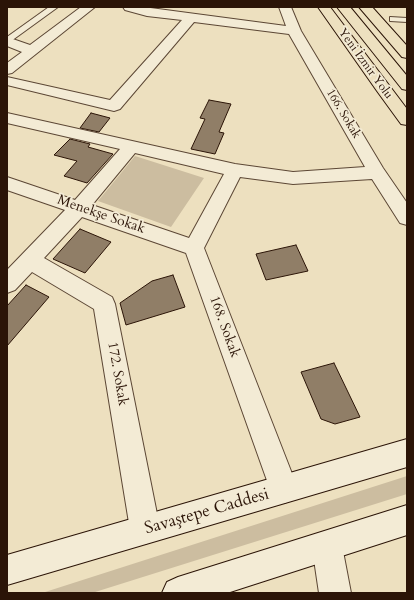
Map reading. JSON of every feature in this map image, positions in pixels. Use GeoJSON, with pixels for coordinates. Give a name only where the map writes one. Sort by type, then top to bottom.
{"type":"FeatureCollection","features":[{"type":"Feature","properties":{"kind":"highway","name":"Yeni İzmir Yolu"},"geometry":{"type":"LineString","coordinates":[[324,7],[382,88],[407,120]]}},
{"type":"Feature","properties":{"kind":"highway","name":"Yeni İzmir Yolu"},"geometry":{"type":"LineString","coordinates":[[343,7],[407,86]]}},
{"type":"Feature","properties":{"kind":"highway"},"geometry":{"type":"LineString","coordinates":[[365,7],[407,54]]}},
{"type":"Feature","properties":{"kind":"highway"},"geometry":{"type":"LineString","coordinates":[[381,7],[407,34]]}},
{"type":"Feature","properties":{"kind":"street"},"geometry":{"type":"LineString","coordinates":[[7,70],[89,7]]}},
{"type":"Feature","properties":{"kind":"street"},"geometry":{"type":"LineString","coordinates":[[129,7],[147,12],[294,30]]}},
{"type":"Feature","properties":{"kind":"street","name":"166. Sokak"},"geometry":{"type":"LineString","coordinates":[[286,7],[294,30],[377,172],[407,218]]}},
{"type":"Feature","properties":{"kind":"street"},"geometry":{"type":"LineString","coordinates":[[7,81],[114,106],[191,18]]}},
{"type":"Feature","properties":{"kind":"street"},"geometry":{"type":"LineString","coordinates":[[7,41],[32,51]]}},
{"type":"Feature","properties":{"kind":"street"},"geometry":{"type":"LineString","coordinates":[[7,118],[235,170],[293,178],[377,172]]}},
{"type":"Feature","properties":{"kind":"street"},"geometry":{"type":"LineString","coordinates":[[7,284],[79,208],[131,147]]}},
{"type":"Feature","properties":{"kind":"street"},"geometry":{"type":"LineString","coordinates":[[194,248],[235,170]]}},
{"type":"Feature","properties":{"kind":"street","name":"Menekşe Sokak"},"geometry":{"type":"LineString","coordinates":[[7,183],[194,248]]}},
{"type":"Feature","properties":{"kind":"street","name":"168. Sokak"},"geometry":{"type":"LineString","coordinates":[[194,248],[284,489]]}},
{"type":"Feature","properties":{"kind":"street","name":"172. Sokak"},"geometry":{"type":"LineString","coordinates":[[30,260],[104,304],[145,530]]}},
{"type":"Feature","properties":{"kind":"street","name":"Savaştepe Caddesi"},"geometry":{"type":"LineString","coordinates":[[7,570],[407,453]]}},
{"type":"Feature","properties":{"kind":"street"},"geometry":{"type":"LineString","coordinates":[[178,593],[407,520]]}},
{"type":"Feature","properties":{"kind":"street"},"geometry":{"type":"LineString","coordinates":[[328,546],[335,593]]}},
{"type":"Feature","properties":{"kind":"lane"},"geometry":{"type":"LineString","coordinates":[[7,41],[54,7]]}},
{"type":"Feature","properties":{"kind":"lane"},"geometry":{"type":"LineString","coordinates":[[393,19],[407,20]]}},
{"type":"Feature","properties":{"kind":"shaded area"},"geometry":{"type":"Polygon","coordinates":[[[135,156],[204,178],[171,227],[98,201],[135,156]]]}},
{"type":"Feature","properties":{"kind":"shaded area"},"geometry":{"type":"Polygon","coordinates":[[[407,476],[407,494],[92,593],[42,593],[407,476]]]}},
{"type":"Feature","properties":{"kind":"building"},"geometry":{"type":"Polygon","coordinates":[[[209,100],[231,104],[219,132],[224,133],[215,154],[191,149],[205,119],[200,118],[209,100]]]}},
{"type":"Feature","properties":{"kind":"building"},"geometry":{"type":"Polygon","coordinates":[[[91,113],[110,118],[99,132],[80,128],[91,113]]]}},
{"type":"Feature","properties":{"kind":"building"},"geometry":{"type":"Polygon","coordinates":[[[70,139],[90,144],[88,147],[113,154],[87,183],[64,176],[77,161],[54,155],[70,139]]]}},
{"type":"Feature","properties":{"kind":"building"},"geometry":{"type":"Polygon","coordinates":[[[80,229],[111,242],[85,273],[53,259],[80,229]]]}},
{"type":"Feature","properties":{"kind":"building"},"geometry":{"type":"Polygon","coordinates":[[[296,245],[308,271],[266,280],[256,254],[296,245]]]}},
{"type":"Feature","properties":{"kind":"building"},"geometry":{"type":"Polygon","coordinates":[[[173,275],[185,307],[126,325],[120,303],[152,281],[173,275]]]}},
{"type":"Feature","properties":{"kind":"building"},"geometry":{"type":"Polygon","coordinates":[[[26,285],[49,297],[7,346],[7,306],[26,285]]]}},
{"type":"Feature","properties":{"kind":"building"},"geometry":{"type":"Polygon","coordinates":[[[334,363],[360,417],[335,424],[321,419],[301,372],[334,363]]]}}]}
